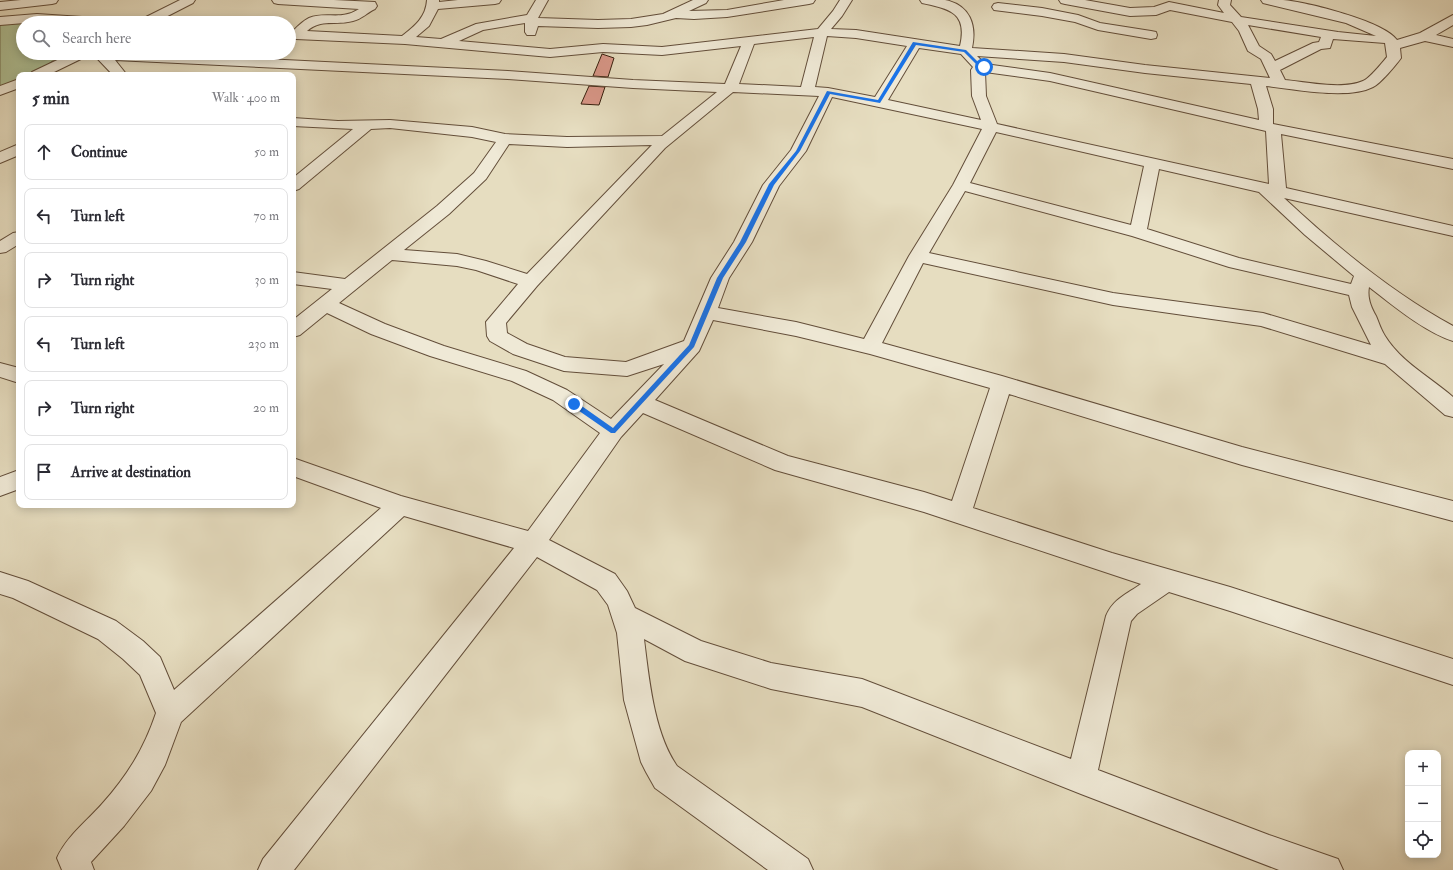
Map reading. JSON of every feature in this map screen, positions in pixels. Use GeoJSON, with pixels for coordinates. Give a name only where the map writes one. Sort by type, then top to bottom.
{"type":"FeatureCollection","features":[{"type":"Feature","properties":{"kind":"street"},"geometry":{"type":"LineString","coordinates":[[0,6],[52,0]]}},
{"type":"Feature","properties":{"kind":"street"},"geometry":{"type":"LineString","coordinates":[[158,16],[189,0]]}},
{"type":"Feature","properties":{"kind":"street"},"geometry":{"type":"LineString","coordinates":[[278,0],[373,3]]}},
{"type":"Feature","properties":{"kind":"street"},"geometry":{"type":"LineString","coordinates":[[435,4],[450,0]]}},
{"type":"Feature","properties":{"kind":"street"},"geometry":{"type":"LineString","coordinates":[[435,4],[495,0]]}},
{"type":"Feature","properties":{"kind":"street"},"geometry":{"type":"LineString","coordinates":[[526,50],[531,33],[532,20],[542,0]]}},
{"type":"Feature","properties":{"kind":"street"},"geometry":{"type":"LineString","coordinates":[[589,48],[654,24],[663,18],[702,0]]}},
{"type":"Feature","properties":{"kind":"street"},"geometry":{"type":"LineString","coordinates":[[673,14],[698,16],[809,0]]}},
{"type":"Feature","properties":{"kind":"street"},"geometry":{"type":"LineString","coordinates":[[807,91],[822,32],[838,13],[846,0]]}},
{"type":"Feature","properties":{"kind":"street"},"geometry":{"type":"LineString","coordinates":[[926,0],[987,9],[1047,13],[1098,26],[1150,45]]}},
{"type":"Feature","properties":{"kind":"street"},"geometry":{"type":"LineString","coordinates":[[1065,0],[1124,11],[1156,11],[1170,6],[1328,35],[1391,43],[1406,43],[1426,37],[1453,19]]}},
{"type":"Feature","properties":{"kind":"street"},"geometry":{"type":"LineString","coordinates":[[1225,0],[1224,5],[1245,30],[1253,48],[1266,57],[1280,83]]}},
{"type":"Feature","properties":{"kind":"street"},"geometry":{"type":"LineString","coordinates":[[296,35],[405,40],[550,53],[589,48],[662,51],[822,32],[856,34],[965,51],[1064,58],[1145,69],[1335,88],[1355,88],[1369,84],[1394,58],[1391,43],[1370,27],[1348,19],[1267,0]]}},
{"type":"Feature","properties":{"kind":"street"},"geometry":{"type":"LineString","coordinates":[[296,33],[316,20],[343,20],[353,18],[373,3]]}},
{"type":"Feature","properties":{"kind":"street"},"geometry":{"type":"LineString","coordinates":[[405,40],[428,20],[435,4]]}},
{"type":"Feature","properties":{"kind":"street"},"geometry":{"type":"LineString","coordinates":[[965,51],[969,39],[967,19],[987,9]]}},
{"type":"Feature","properties":{"kind":"street"},"geometry":{"type":"LineString","coordinates":[[1145,69],[1156,11]]}},
{"type":"Feature","properties":{"kind":"street"},"geometry":{"type":"LineString","coordinates":[[0,21],[16,20]]}},
{"type":"Feature","properties":{"kind":"street"},"geometry":{"type":"LineString","coordinates":[[444,44],[480,27],[532,20],[654,24]]}},
{"type":"Feature","properties":{"kind":"street"},"geometry":{"type":"LineString","coordinates":[[654,24],[662,51]]}},
{"type":"Feature","properties":{"kind":"street"},"geometry":{"type":"LineString","coordinates":[[1272,68],[1318,46],[1325,45],[1328,35]]}},
{"type":"Feature","properties":{"kind":"street"},"geometry":{"type":"LineString","coordinates":[[1426,37],[1453,43]]}},
{"type":"Feature","properties":{"kind":"street"},"geometry":{"type":"LineString","coordinates":[[692,346],[627,369],[564,364],[520,349],[497,336],[496,322],[530,282],[614,193],[667,140],[731,87],[749,41]]}},
{"type":"Feature","properties":{"kind":"street"},"geometry":{"type":"LineString","coordinates":[[879,102],[915,43]]}},
{"type":"Feature","properties":{"kind":"street"},"geometry":{"type":"LineString","coordinates":[[965,51],[981,68],[1064,80],[1269,127],[1453,164]]}},
{"type":"Feature","properties":{"kind":"street"},"geometry":{"type":"LineString","coordinates":[[535,78],[550,53]]}},
{"type":"Feature","properties":{"kind":"street"},"geometry":{"type":"LineString","coordinates":[[42,72],[67,60]]}},
{"type":"Feature","properties":{"kind":"street"},"geometry":{"type":"LineString","coordinates":[[107,60],[118,72]]}},
{"type":"Feature","properties":{"kind":"street"},"geometry":{"type":"LineString","coordinates":[[206,60],[508,75],[633,84],[828,92],[1271,189],[1453,231]]}},
{"type":"Feature","properties":{"kind":"street"},"geometry":{"type":"LineString","coordinates":[[285,72],[293,65]]}},
{"type":"Feature","properties":{"kind":"street"},"geometry":{"type":"LineString","coordinates":[[870,347],[918,256],[961,185],[991,127],[979,96],[978,70],[981,68]]}},
{"type":"Feature","properties":{"kind":"street"},"geometry":{"type":"LineString","coordinates":[[1257,80],[1265,110],[1266,122],[1269,127],[1271,189],[1302,225],[1360,283],[1434,325],[1453,334]]}},
{"type":"Feature","properties":{"kind":"street"},"geometry":{"type":"LineString","coordinates":[[0,91],[16,84]]}},
{"type":"Feature","properties":{"kind":"street"},"geometry":{"type":"LineString","coordinates":[[274,870],[533,543],[613,431],[692,346],[720,278],[743,242],[771,184],[798,151],[828,92]]}},
{"type":"Feature","properties":{"kind":"street"},"geometry":{"type":"LineString","coordinates":[[296,122],[338,125],[390,124],[472,132],[505,139],[567,142],[667,140]]}},
{"type":"Feature","properties":{"kind":"street"},"geometry":{"type":"LineString","coordinates":[[296,184],[368,124]]}},
{"type":"Feature","properties":{"kind":"street"},"geometry":{"type":"LineString","coordinates":[[296,328],[443,210],[480,176],[505,139]]}},
{"type":"Feature","properties":{"kind":"street"},"geometry":{"type":"LineString","coordinates":[[0,158],[16,150]]}},
{"type":"Feature","properties":{"kind":"street"},"geometry":{"type":"LineString","coordinates":[[1138,232],[1152,164]]}},
{"type":"Feature","properties":{"kind":"street"},"geometry":{"type":"LineString","coordinates":[[961,185],[1138,232],[1235,263],[1360,283]]}},
{"type":"Feature","properties":{"kind":"street"},"geometry":{"type":"LineString","coordinates":[[0,248],[16,239]]}},
{"type":"Feature","properties":{"kind":"street"},"geometry":{"type":"LineString","coordinates":[[387,254],[457,260],[480,265],[530,282]]}},
{"type":"Feature","properties":{"kind":"street"},"geometry":{"type":"LineString","coordinates":[[918,256],[1113,299],[1263,320],[1392,359]]}},
{"type":"Feature","properties":{"kind":"street"},"geometry":{"type":"LineString","coordinates":[[296,278],[348,285]]}},
{"type":"Feature","properties":{"kind":"street"},"geometry":{"type":"LineString","coordinates":[[1360,283],[1363,309],[1377,341],[1403,370],[1440,397],[1453,409]]}},
{"type":"Feature","properties":{"kind":"street"},"geometry":{"type":"LineString","coordinates":[[325,304],[385,332],[437,351],[519,376],[560,395],[613,431]]}},
{"type":"Feature","properties":{"kind":"street"},"geometry":{"type":"LineString","coordinates":[[707,312],[796,329],[870,347],[1002,384],[1242,456],[1453,512]]}},
{"type":"Feature","properties":{"kind":"street"},"geometry":{"type":"LineString","coordinates":[[0,370],[16,375]]}},
{"type":"Feature","properties":{"kind":"street"},"geometry":{"type":"LineString","coordinates":[[960,513],[1002,384]]}},
{"type":"Feature","properties":{"kind":"street"},"geometry":{"type":"LineString","coordinates":[[640,402],[783,464],[960,513],[1112,564],[1238,601],[1453,672]]}},
{"type":"Feature","properties":{"kind":"street"},"geometry":{"type":"LineString","coordinates":[[296,468],[400,505],[533,543],[606,582],[618,599],[630,633],[638,700],[656,762],[666,777],[784,867]]}},
{"type":"Feature","properties":{"kind":"street"},"geometry":{"type":"LineString","coordinates":[[0,487],[16,480]]}},
{"type":"Feature","properties":{"kind":"street"},"geometry":{"type":"LineString","coordinates":[[71,866],[127,798],[148,768],[162,738],[170,713],[400,505]]}},
{"type":"Feature","properties":{"kind":"street"},"geometry":{"type":"LineString","coordinates":[[1081,779],[1119,616],[1128,606],[1143,597],[1165,580]]}},
{"type":"Feature","properties":{"kind":"street"},"geometry":{"type":"LineString","coordinates":[[0,583],[19,589],[107,630],[133,650],[150,666],[170,713]]}},
{"type":"Feature","properties":{"kind":"street"},"geometry":{"type":"LineString","coordinates":[[625,616],[695,652],[771,676],[862,693],[1269,851],[1327,870]]}},
{"type":"Feature","properties":{"kind":"green space"},"geometry":{"type":"Polygon","coordinates":[[[16,19],[16,60],[53,60],[33,72],[16,72],[16,82],[0,90],[0,20],[16,19]]]}},
{"type":"Feature","properties":{"kind":"building"},"geometry":{"type":"Polygon","coordinates":[[[602,54],[614,58],[608,77],[593,76],[602,54]]]}},
{"type":"Feature","properties":{"kind":"building"},"geometry":{"type":"Polygon","coordinates":[[[589,86],[605,87],[599,105],[581,104],[589,86]]]}},
{"type":"Feature","properties":{"kind":"route"},"geometry":{"type":"LineString","coordinates":[[574,404],[613,431],[692,346],[720,278],[743,242],[771,184],[798,151],[828,92],[879,102],[915,43],[965,51],[981,68],[984,67]]}}]}
